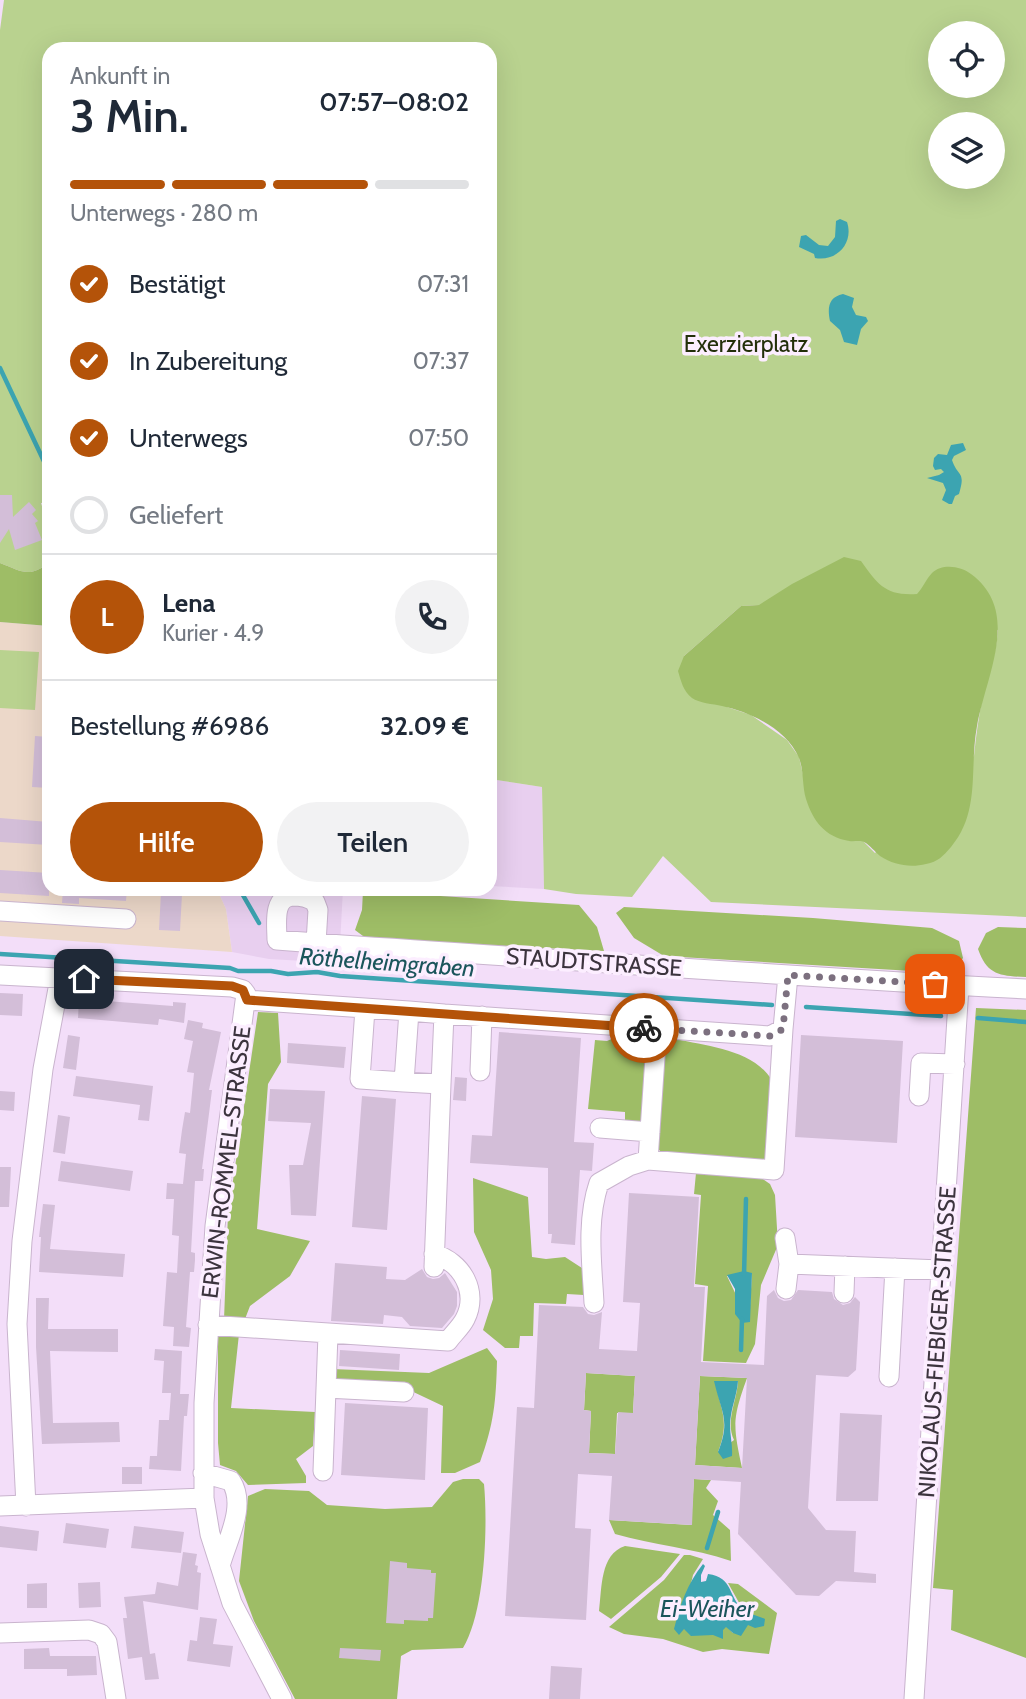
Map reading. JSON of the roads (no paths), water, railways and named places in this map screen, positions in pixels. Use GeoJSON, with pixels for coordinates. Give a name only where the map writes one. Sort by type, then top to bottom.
{"type":"FeatureCollection","features":[{"type":"Feature","properties":{"kind":"street","name":"STAUDTSTRASSE"},"geometry":{"type":"LineString","coordinates":[[280,896],[276,940],[1026,989]]}},
{"type":"Feature","properties":{"kind":"street","name":"STAUDTSTRASSE"},"geometry":{"type":"LineString","coordinates":[[290,896],[304,897],[315,902],[318,910],[316,943]]}},
{"type":"Feature","properties":{"kind":"street"},"geometry":{"type":"LineString","coordinates":[[0,911],[126,919]]}},
{"type":"Feature","properties":{"kind":"street"},"geometry":{"type":"LineString","coordinates":[[0,975],[232,986],[245,995]]}},
{"type":"Feature","properties":{"kind":"street"},"geometry":{"type":"LineString","coordinates":[[594,1303],[591,1244],[593,1199],[599,1183],[629,1166],[648,1160],[774,1170],[788,975]]}},
{"type":"Feature","properties":{"kind":"street"},"geometry":{"type":"LineString","coordinates":[[26,1506],[17,1324],[22,1241],[43,1069],[60,978]]}},
{"type":"Feature","properties":{"kind":"street","name":"NIKOLAUS-FIEBIGER-STRASSE"},"geometry":{"type":"LineString","coordinates":[[914,1699],[959,986]]}},
{"type":"Feature","properties":{"kind":"street","name":"ERWIN-ROMMEL-STRASSE"},"geometry":{"type":"LineString","coordinates":[[282,1699],[236,1612],[219,1567],[204,1498],[208,1325],[219,1189],[245,995],[365,1009],[444,1014]]}},
{"type":"Feature","properties":{"kind":"street"},"geometry":{"type":"LineString","coordinates":[[365,1009],[360,1079],[441,1084],[444,1014],[770,1036],[783,1029]]}},
{"type":"Feature","properties":{"kind":"street"},"geometry":{"type":"LineString","coordinates":[[404,1082],[409,1011]]}},
{"type":"Feature","properties":{"kind":"street"},"geometry":{"type":"LineString","coordinates":[[480,1071],[482,1016]]}},
{"type":"Feature","properties":{"kind":"street"},"geometry":{"type":"LineString","coordinates":[[648,1160],[657,1028]]}},
{"type":"Feature","properties":{"kind":"street"},"geometry":{"type":"LineString","coordinates":[[919,1096],[921,1063],[955,1064]]}},
{"type":"Feature","properties":{"kind":"street","name":"ERWIN-ROMMEL-STRASSE"},"geometry":{"type":"LineString","coordinates":[[208,1325],[448,1341],[465,1320],[472,1299],[463,1272],[446,1257],[434,1261],[441,1084]]}},
{"type":"Feature","properties":{"kind":"street"},"geometry":{"type":"LineString","coordinates":[[600,1128],[650,1132]]}},
{"type":"Feature","properties":{"kind":"street"},"geometry":{"type":"LineString","coordinates":[[785,1238],[789,1264],[786,1289]]}},
{"type":"Feature","properties":{"kind":"street"},"geometry":{"type":"LineString","coordinates":[[789,1264],[941,1270]]}},
{"type":"Feature","properties":{"kind":"street"},"geometry":{"type":"LineString","coordinates":[[844,1293],[845,1266]]}},
{"type":"Feature","properties":{"kind":"street"},"geometry":{"type":"LineString","coordinates":[[889,1377],[895,1268]]}},
{"type":"Feature","properties":{"kind":"street"},"geometry":{"type":"LineString","coordinates":[[323,1471],[328,1334]]}},
{"type":"Feature","properties":{"kind":"street"},"geometry":{"type":"LineString","coordinates":[[326,1388],[393,1396]]}},
{"type":"Feature","properties":{"kind":"street"},"geometry":{"type":"LineString","coordinates":[[203,1473],[231,1481],[238,1491],[235,1518],[219,1567]]}},
{"type":"Feature","properties":{"kind":"street"},"geometry":{"type":"LineString","coordinates":[[0,1506],[204,1498]]}},
{"type":"Feature","properties":{"kind":"street"},"geometry":{"type":"LineString","coordinates":[[0,1633],[89,1630],[101,1633],[107,1642],[116,1699]]}},
{"type":"Feature","properties":{"kind":"water"},"geometry":{"type":"Polygon","coordinates":[[[840,219],[847,222],[849,230],[846,244],[837,254],[815,258],[814,254],[799,247],[801,236],[806,235],[819,245],[828,246],[835,237],[836,221],[840,219]]]}},
{"type":"Feature","properties":{"kind":"water"},"geometry":{"type":"Polygon","coordinates":[[[843,294],[854,298],[852,307],[856,315],[866,317],[868,321],[861,329],[857,345],[844,342],[840,330],[830,321],[830,303],[843,294]]]}},
{"type":"Feature","properties":{"kind":"water"},"geometry":{"type":"Polygon","coordinates":[[[963,443],[966,450],[952,460],[961,477],[961,486],[959,494],[955,496],[952,504],[949,504],[942,500],[946,490],[943,483],[927,478],[944,472],[941,469],[935,470],[933,466],[934,458],[938,454],[947,455],[951,445],[963,443]]]}},
{"type":"Feature","properties":{"kind":"water"},"geometry":{"type":"Polygon","coordinates":[[[744,1271],[752,1273],[750,1322],[742,1323],[735,1314],[735,1289],[727,1275],[744,1271]]]}},
{"type":"Feature","properties":{"kind":"water"},"geometry":{"type":"Polygon","coordinates":[[[714,1381],[738,1381],[730,1420],[732,1456],[723,1459],[718,1452],[724,1432],[724,1416],[714,1381]]]}},
{"type":"Feature","properties":{"kind":"water","name":"Ei-Weiher"},"geometry":{"type":"Polygon","coordinates":[[[703,1564],[705,1566],[701,1582],[706,1581],[708,1574],[722,1579],[743,1609],[765,1619],[764,1626],[755,1628],[748,1625],[741,1636],[726,1627],[723,1630],[723,1639],[713,1635],[691,1636],[684,1629],[679,1635],[674,1629],[682,1603],[688,1587],[703,1564]]]}},
{"type":"Feature","properties":{"kind":"waterway"},"geometry":{"type":"LineString","coordinates":[[0,368],[42,457]]}},
{"type":"Feature","properties":{"kind":"waterway"},"geometry":{"type":"LineString","coordinates":[[243,896],[259,923]]}},
{"type":"Feature","properties":{"kind":"waterway","name":"Röthelheimgraben"},"geometry":{"type":"LineString","coordinates":[[0,954],[288,974],[317,972],[340,976],[772,1005]]}},
{"type":"Feature","properties":{"kind":"waterway","name":"Röthelheimgraben"},"geometry":{"type":"LineString","coordinates":[[806,1007],[941,1016]]}},
{"type":"Feature","properties":{"kind":"waterway","name":"Röthelheimgraben"},"geometry":{"type":"LineString","coordinates":[[978,1018],[1026,1022]]}},
{"type":"Feature","properties":{"kind":"waterway"},"geometry":{"type":"LineString","coordinates":[[744,1275],[746,1199]]}},
{"type":"Feature","properties":{"kind":"waterway"},"geometry":{"type":"LineString","coordinates":[[741,1350],[742,1319]]}},
{"type":"Feature","properties":{"kind":"waterway"},"geometry":{"type":"LineString","coordinates":[[707,1548],[718,1512]]}},
{"type":"Feature","properties":{"kind":"park label","name":"Exerzierplatz"},"geometry":{"type":"Point","coordinates":[746,344]}}]}
